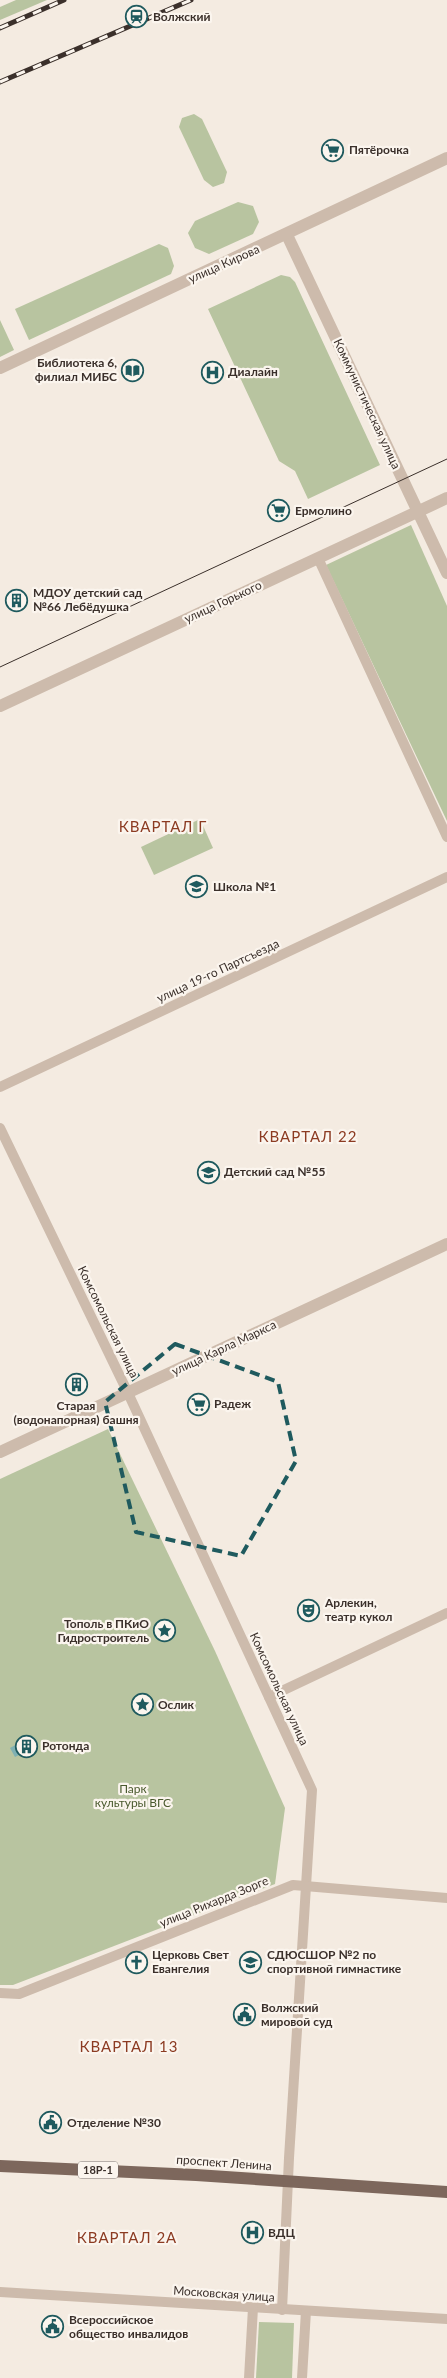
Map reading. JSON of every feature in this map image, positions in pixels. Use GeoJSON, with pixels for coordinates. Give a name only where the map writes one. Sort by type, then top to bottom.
{"type":"FeatureCollection","features":[{"type":"Feature","properties":{"kind":"main road","name":"проспект Ленина"},"geometry":{"type":"LineString","coordinates":[[0,2166],[287,2181],[447,2192]]}},
{"type":"Feature","properties":{"kind":"street","name":"улица Кирова"},"geometry":{"type":"LineString","coordinates":[[0,368],[287,235],[447,158]]}},
{"type":"Feature","properties":{"kind":"street","name":"Коммунистическая улица"},"geometry":{"type":"LineString","coordinates":[[287,235],[447,573]]}},
{"type":"Feature","properties":{"kind":"street","name":"улица Горького"},"geometry":{"type":"LineString","coordinates":[[0,706],[447,498]]}},
{"type":"Feature","properties":{"kind":"street"},"geometry":{"type":"LineString","coordinates":[[318,558],[447,837]]}},
{"type":"Feature","properties":{"kind":"street","name":"улица 19-го Партсъезда"},"geometry":{"type":"LineString","coordinates":[[0,1087],[447,878]]}},
{"type":"Feature","properties":{"kind":"street","name":"Комсомольская улица"},"geometry":{"type":"LineString","coordinates":[[0,1128],[128,1393],[312,1790],[287,2181],[282,2310]]}},
{"type":"Feature","properties":{"kind":"street","name":"улица Карла Маркса"},"geometry":{"type":"LineString","coordinates":[[0,1452],[447,1244]]}},
{"type":"Feature","properties":{"kind":"street"},"geometry":{"type":"LineString","coordinates":[[269,1696],[447,1613]]}},
{"type":"Feature","properties":{"kind":"street","name":"улица Рихарда Зорге"},"geometry":{"type":"LineString","coordinates":[[0,1993],[19,1994],[293,1885],[305,1884],[447,1898]]}},
{"type":"Feature","properties":{"kind":"street","name":"Московская улица"},"geometry":{"type":"LineString","coordinates":[[0,2292],[447,2319]]}},
{"type":"Feature","properties":{"kind":"street"},"geometry":{"type":"LineString","coordinates":[[249,2378],[253,2308]]}},
{"type":"Feature","properties":{"kind":"street"},"geometry":{"type":"LineString","coordinates":[[302,2378],[306,2311]]}},
{"type":"Feature","properties":{"kind":"highlighted area"},"geometry":{"type":"Polygon","coordinates":[[[175,1344],[278,1382],[296,1461],[241,1556],[136,1532],[105,1402],[175,1344]]]}},
{"type":"Feature","properties":{"kind":"green space"},"geometry":{"type":"Polygon","coordinates":[[[16,0],[47,0],[0,20],[0,7],[16,0]]]}},
{"type":"Feature","properties":{"kind":"green space"},"geometry":{"type":"Polygon","coordinates":[[[194,114],[202,119],[227,172],[224,183],[213,187],[204,180],[179,127],[182,118],[194,114]]]}},
{"type":"Feature","properties":{"kind":"green space"},"geometry":{"type":"Polygon","coordinates":[[[238,202],[253,206],[259,222],[253,234],[209,254],[195,248],[188,233],[195,221],[238,202]]]}},
{"type":"Feature","properties":{"kind":"green space"},"geometry":{"type":"Polygon","coordinates":[[[159,244],[168,248],[174,266],[171,274],[29,340],[15,309],[159,244]]]}},
{"type":"Feature","properties":{"kind":"green space"},"geometry":{"type":"Polygon","coordinates":[[[281,275],[290,277],[295,282],[380,465],[308,499],[295,471],[279,461],[208,309],[281,275]]]}},
{"type":"Feature","properties":{"kind":"green space"},"geometry":{"type":"Polygon","coordinates":[[[0,320],[14,350],[0,357],[0,320]]]}},
{"type":"Feature","properties":{"kind":"green space"},"geometry":{"type":"Polygon","coordinates":[[[411,525],[447,606],[447,821],[326,565],[411,525]]]}},
{"type":"Feature","properties":{"kind":"green space"},"geometry":{"type":"Polygon","coordinates":[[[200,819],[213,848],[154,875],[141,847],[200,819]]]}},
{"type":"Feature","properties":{"kind":"green space","name":"Парк культуры ВГС"},"geometry":{"type":"Polygon","coordinates":[[[108,1429],[215,1651],[285,1808],[275,1884],[13,1985],[0,1985],[0,1479],[108,1429]]]}},
{"type":"Feature","properties":{"kind":"green space"},"geometry":{"type":"Polygon","coordinates":[[[259,2322],[294,2323],[292,2378],[256,2378],[259,2322]]]}},
{"type":"Feature","properties":{"kind":"water"},"geometry":{"type":"Polygon","coordinates":[[[28,1738],[33,1748],[15,1757],[10,1748],[28,1738]]]}},
{"type":"Feature","properties":{"kind":"tram line"},"geometry":{"type":"LineString","coordinates":[[0,667],[447,459]]}},
{"type":"Feature","properties":{"kind":"railway"},"geometry":{"type":"LineString","coordinates":[[0,28],[64,0]]}},
{"type":"Feature","properties":{"kind":"railway"},"geometry":{"type":"LineString","coordinates":[[0,82],[191,0]]}},
{"type":"Feature","properties":{"kind":"place","name":"Волжский"},"geometry":{"type":"Point","coordinates":[137,17]}},
{"type":"Feature","properties":{"kind":"place","name":"Пятёрочка"},"geometry":{"type":"Point","coordinates":[333,150]}},
{"type":"Feature","properties":{"kind":"place","name":"Библиотека 6, филиал МИБС"},"geometry":{"type":"Point","coordinates":[133,370]}},
{"type":"Feature","properties":{"kind":"place","name":"Диалайн"},"geometry":{"type":"Point","coordinates":[212,372]}},
{"type":"Feature","properties":{"kind":"place","name":"Ермолино"},"geometry":{"type":"Point","coordinates":[279,511]}},
{"type":"Feature","properties":{"kind":"place","name":"МДОУ детский сад №66 Лебёдушка"},"geometry":{"type":"Point","coordinates":[17,600]}},
{"type":"Feature","properties":{"kind":"place","name":"Школа №1"},"geometry":{"type":"Point","coordinates":[197,887]}},
{"type":"Feature","properties":{"kind":"place","name":"Детский сад №55"},"geometry":{"type":"Point","coordinates":[208,1172]}},
{"type":"Feature","properties":{"kind":"place","name":"Старая (водонапорная) башня"},"geometry":{"type":"Point","coordinates":[76,1385]}},
{"type":"Feature","properties":{"kind":"place","name":"Радеж"},"geometry":{"type":"Point","coordinates":[198,1404]}},
{"type":"Feature","properties":{"kind":"place","name":"Арлекин, театр кукол"},"geometry":{"type":"Point","coordinates":[309,1610]}},
{"type":"Feature","properties":{"kind":"place","name":"Тополь в ПКиО Гидростроитель"},"geometry":{"type":"Point","coordinates":[165,1631]}},
{"type":"Feature","properties":{"kind":"place","name":"Ослик"},"geometry":{"type":"Point","coordinates":[142,1705]}},
{"type":"Feature","properties":{"kind":"place","name":"Ротонда"},"geometry":{"type":"Point","coordinates":[26,1746]}},
{"type":"Feature","properties":{"kind":"place","name":"Церковь Свет Евангелия"},"geometry":{"type":"Point","coordinates":[136,1962]}},
{"type":"Feature","properties":{"kind":"place","name":"СДЮСШОР №2 по спортивной гимнастике"},"geometry":{"type":"Point","coordinates":[251,1962]}},
{"type":"Feature","properties":{"kind":"place","name":"Волжский мировой суд"},"geometry":{"type":"Point","coordinates":[245,2015]}},
{"type":"Feature","properties":{"kind":"place","name":"Отделение №30"},"geometry":{"type":"Point","coordinates":[51,2123]}},
{"type":"Feature","properties":{"kind":"place","name":"ВДЦ"},"geometry":{"type":"Point","coordinates":[252,2233]}},
{"type":"Feature","properties":{"kind":"place","name":"Всероссийское общество инвалидов"},"geometry":{"type":"Point","coordinates":[53,2327]}},
{"type":"Feature","properties":{"kind":"district","name":"КВАРТАЛ Г"},"geometry":{"type":"Point","coordinates":[163,827]}},
{"type":"Feature","properties":{"kind":"district","name":"КВАРТАЛ 22"},"geometry":{"type":"Point","coordinates":[308,1137]}},
{"type":"Feature","properties":{"kind":"district","name":"КВАРТАЛ 13"},"geometry":{"type":"Point","coordinates":[129,2047]}},
{"type":"Feature","properties":{"kind":"district","name":"КВАРТАЛ 2А"},"geometry":{"type":"Point","coordinates":[127,2238]}}]}
